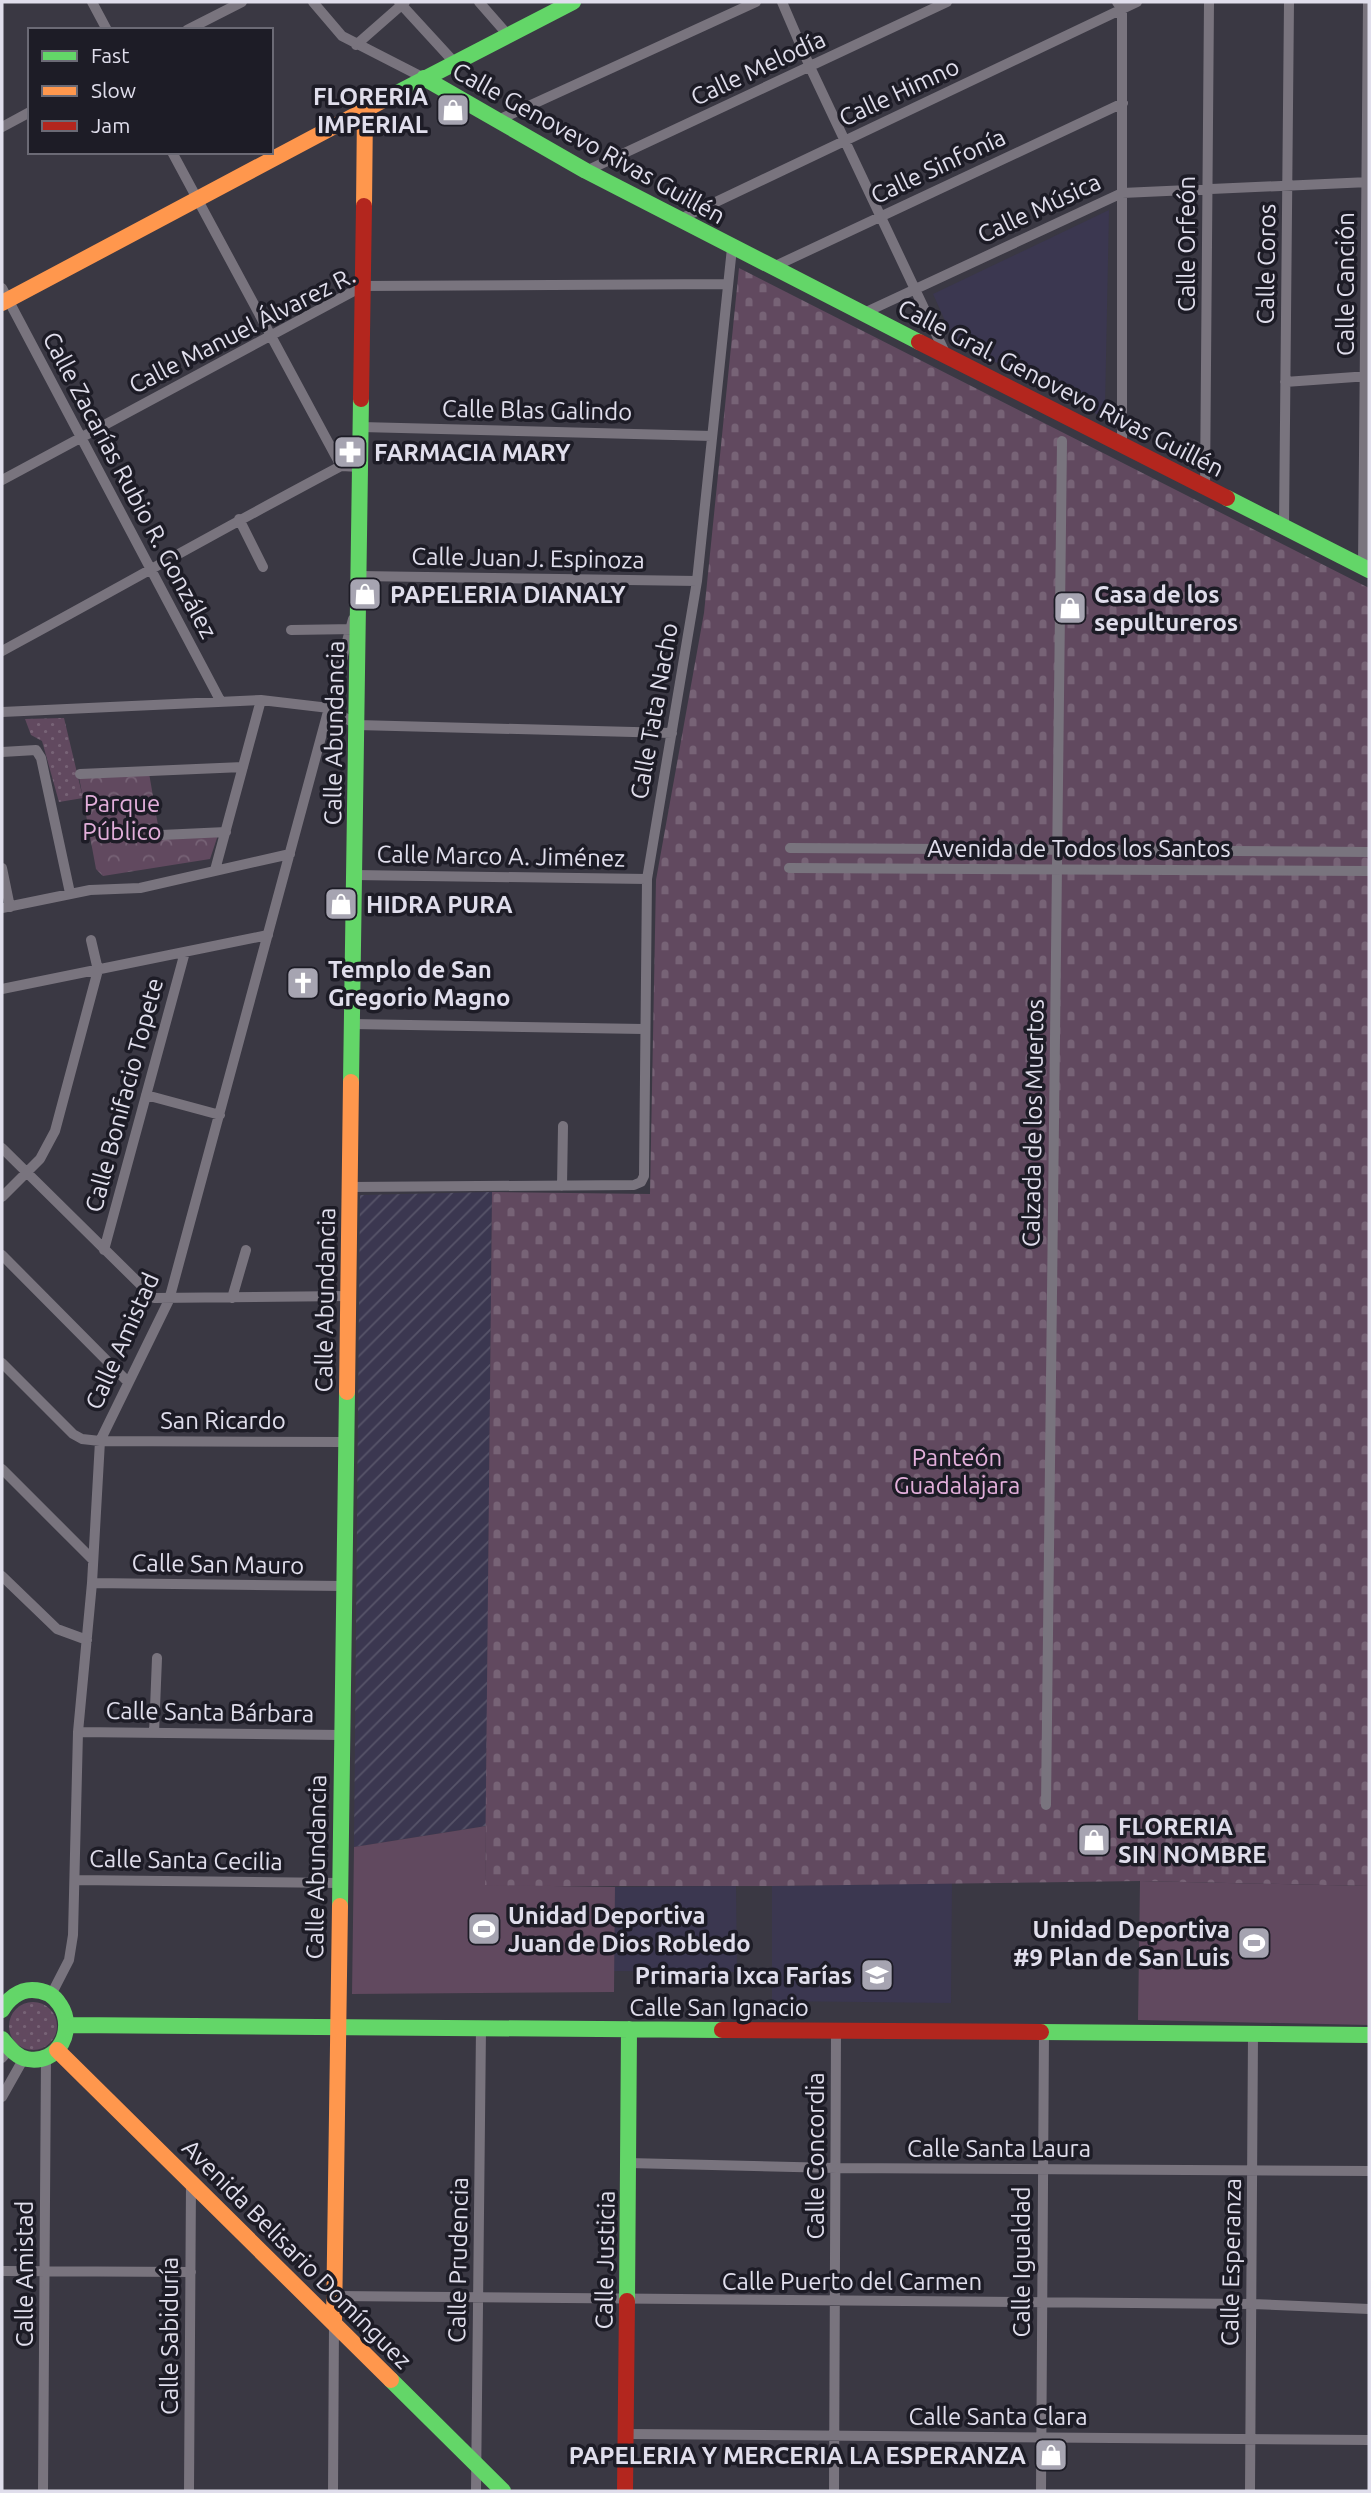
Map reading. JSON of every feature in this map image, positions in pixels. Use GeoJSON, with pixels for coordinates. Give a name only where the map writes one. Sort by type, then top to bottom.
{"type":"FeatureCollection","features":[{"type":"Feature","properties":{"kind":"street"},"geometry":{"type":"LineString","coordinates":[[92,2],[106,28]]}},
{"type":"Feature","properties":{"kind":"street"},"geometry":{"type":"LineString","coordinates":[[313,2],[342,36],[424,78]]}},
{"type":"Feature","properties":{"kind":"street"},"geometry":{"type":"LineString","coordinates":[[479,2],[507,34]]}},
{"type":"Feature","properties":{"kind":"street"},"geometry":{"type":"LineString","coordinates":[[498,121],[756,2]]}},
{"type":"Feature","properties":{"kind":"street"},"geometry":{"type":"LineString","coordinates":[[782,2],[947,357]]}},
{"type":"Feature","properties":{"kind":"street","name":"Calle Melodía"},"geometry":{"type":"LineString","coordinates":[[586,171],[947,2]]}},
{"type":"Feature","properties":{"kind":"street","name":"Calle Himno"},"geometry":{"type":"LineString","coordinates":[[678,220],[845,141],[1119,5],[1138,2]]}},
{"type":"Feature","properties":{"kind":"street","name":"Calle Orfeón"},"geometry":{"type":"LineString","coordinates":[[1205,487],[1209,2]]}},
{"type":"Feature","properties":{"kind":"street","name":"Calle Coros"},"geometry":{"type":"LineString","coordinates":[[1284,527],[1289,2]]}},
{"type":"Feature","properties":{"kind":"street","name":"Calle Canción"},"geometry":{"type":"LineString","coordinates":[[1366,569],[1368,2]]}},
{"type":"Feature","properties":{"kind":"street"},"geometry":{"type":"LineString","coordinates":[[191,28],[235,3]]}},
{"type":"Feature","properties":{"kind":"street"},"geometry":{"type":"LineString","coordinates":[[356,45],[402,3],[454,62]]}},
{"type":"Feature","properties":{"kind":"street"},"geometry":{"type":"LineString","coordinates":[[4,297],[198,200],[569,3]]}},
{"type":"Feature","properties":{"kind":"street"},"geometry":{"type":"LineString","coordinates":[[1119,5],[1123,103],[1122,445]]}},
{"type":"Feature","properties":{"kind":"street","name":"Calle Genovevo Rivas Guillén"},"geometry":{"type":"LineString","coordinates":[[424,78],[586,171],[732,248]]}},
{"type":"Feature","properties":{"kind":"street","name":"Calle Sinfonía"},"geometry":{"type":"LineString","coordinates":[[771,268],[1123,103]]}},
{"type":"Feature","properties":{"kind":"street","name":"Calle Abundancia"},"geometry":{"type":"LineString","coordinates":[[333,2491],[337,2027],[357,725],[354,629],[359,596],[365,109]]}},
{"type":"Feature","properties":{"kind":"street"},"geometry":{"type":"LineString","coordinates":[[2,127],[28,113]]}},
{"type":"Feature","properties":{"kind":"street"},"geometry":{"type":"LineString","coordinates":[[173,154],[341,466]]}},
{"type":"Feature","properties":{"kind":"street","name":"Calle Música"},"geometry":{"type":"LineString","coordinates":[[864,313],[1122,193],[1368,182]]}},
{"type":"Feature","properties":{"kind":"street","name":"Calle Gral. Genovevo Rivas Guillén"},"geometry":{"type":"LineString","coordinates":[[732,248],[1366,569]]}},
{"type":"Feature","properties":{"kind":"street","name":"Calle Tata Nacho"},"geometry":{"type":"LineString","coordinates":[[562,1186],[634,1185],[641,1182],[644,1176],[643,1028],[647,879],[697,581],[732,248]]}},
{"type":"Feature","properties":{"kind":"street","name":"Calle Manuel Álvarez R."},"geometry":{"type":"LineString","coordinates":[[2,480],[363,286],[728,284]]}},
{"type":"Feature","properties":{"kind":"street","name":"Calle Zacarías Rubio R. González"},"geometry":{"type":"LineString","coordinates":[[4,297],[220,702]]}},
{"type":"Feature","properties":{"kind":"street"},"geometry":{"type":"LineString","coordinates":[[1286,382],[1367,376]]}},
{"type":"Feature","properties":{"kind":"street","name":"Calle Blas Galindo"},"geometry":{"type":"LineString","coordinates":[[361,427],[712,436]]}},
{"type":"Feature","properties":{"kind":"street","name":"Calzada de los Muertos"},"geometry":{"type":"LineString","coordinates":[[1045,1805],[1062,441]]}},
{"type":"Feature","properties":{"kind":"street"},"geometry":{"type":"LineString","coordinates":[[2,651],[152,571],[239,519],[341,466],[360,467]]}},
{"type":"Feature","properties":{"kind":"street"},"geometry":{"type":"LineString","coordinates":[[239,519],[263,567]]}},
{"type":"Feature","properties":{"kind":"street","name":"Calle Juan J. Espinoza"},"geometry":{"type":"LineString","coordinates":[[359,576],[697,581]]}},
{"type":"Feature","properties":{"kind":"street"},"geometry":{"type":"LineString","coordinates":[[291,630],[354,629]]}},
{"type":"Feature","properties":{"kind":"street","name":"Calle Amistad"},"geometry":{"type":"LineString","coordinates":[[51,1995],[65,1970],[71,1950],[78,1732],[92,1583],[100,1441],[169,1300],[329,708],[354,629]]}},
{"type":"Feature","properties":{"kind":"street"},"geometry":{"type":"LineString","coordinates":[[215,870],[261,700]]}},
{"type":"Feature","properties":{"kind":"street"},"geometry":{"type":"LineString","coordinates":[[2,712],[261,700],[329,708],[357,725],[672,733]]}},
{"type":"Feature","properties":{"kind":"street"},"geometry":{"type":"LineString","coordinates":[[2,752],[36,750],[41,758],[70,894]]}},
{"type":"Feature","properties":{"kind":"street"},"geometry":{"type":"LineString","coordinates":[[80,774],[243,767]]}},
{"type":"Feature","properties":{"kind":"street"},"geometry":{"type":"LineString","coordinates":[[161,835],[226,832]]}},
{"type":"Feature","properties":{"kind":"street","name":"Avenida de Todos los Santos"},"geometry":{"type":"LineString","coordinates":[[790,848],[1369,852]]}},
{"type":"Feature","properties":{"kind":"street"},"geometry":{"type":"LineString","coordinates":[[2,868],[6,907],[104,889],[140,888],[290,854]]}},
{"type":"Feature","properties":{"kind":"street","name":"Avenida de Todos los Santos"},"geometry":{"type":"LineString","coordinates":[[789,868],[1369,871]]}},
{"type":"Feature","properties":{"kind":"street","name":"Calle Marco A. Jiménez"},"geometry":{"type":"LineString","coordinates":[[354,875],[647,879]]}},
{"type":"Feature","properties":{"kind":"street"},"geometry":{"type":"LineString","coordinates":[[2,989],[268,934]]}},
{"type":"Feature","properties":{"kind":"street"},"geometry":{"type":"LineString","coordinates":[[2,1197],[40,1159],[55,1131],[98,970],[91,940]]}},
{"type":"Feature","properties":{"kind":"street","name":"Calle Bonifacio Topete"},"geometry":{"type":"LineString","coordinates":[[104,1250],[185,952]]}},
{"type":"Feature","properties":{"kind":"street"},"geometry":{"type":"LineString","coordinates":[[352,1024],[643,1028]]}},
{"type":"Feature","properties":{"kind":"street"},"geometry":{"type":"LineString","coordinates":[[146,1095],[219,1115]]}},
{"type":"Feature","properties":{"kind":"street"},"geometry":{"type":"LineString","coordinates":[[350,1187],[562,1186],[563,1126]]}},
{"type":"Feature","properties":{"kind":"street"},"geometry":{"type":"LineString","coordinates":[[2,1148],[149,1295],[158,1300],[348,1296]]}},
{"type":"Feature","properties":{"kind":"street"},"geometry":{"type":"LineString","coordinates":[[232,1298],[246,1250]]}},
{"type":"Feature","properties":{"kind":"street"},"geometry":{"type":"LineString","coordinates":[[2,1255],[128,1382]]}},
{"type":"Feature","properties":{"kind":"street"},"geometry":{"type":"LineString","coordinates":[[2,1363],[74,1434],[82,1439],[100,1441]]}},
{"type":"Feature","properties":{"kind":"street","name":"San Ricardo"},"geometry":{"type":"LineString","coordinates":[[100,1441],[346,1442]]}},
{"type":"Feature","properties":{"kind":"street"},"geometry":{"type":"LineString","coordinates":[[2,1469],[93,1560]]}},
{"type":"Feature","properties":{"kind":"street"},"geometry":{"type":"LineString","coordinates":[[2,1576],[57,1629],[86,1640]]}},
{"type":"Feature","properties":{"kind":"street","name":"Calle San Mauro"},"geometry":{"type":"LineString","coordinates":[[92,1583],[343,1586]]}},
{"type":"Feature","properties":{"kind":"street"},"geometry":{"type":"LineString","coordinates":[[154,1733],[157,1658]]}},
{"type":"Feature","properties":{"kind":"street","name":"Calle Santa Bárbara"},"geometry":{"type":"LineString","coordinates":[[78,1732],[341,1735]]}},
{"type":"Feature","properties":{"kind":"street","name":"Calle Santa Cecilia"},"geometry":{"type":"LineString","coordinates":[[75,1880],[339,1883]]}},
{"type":"Feature","properties":{"kind":"street"},"geometry":{"type":"LineString","coordinates":[[2,2097],[7,2048],[52,2054],[63,2043],[68,2025],[66,2013],[60,2003],[41,1990],[18,1993],[4,2003]]}},
{"type":"Feature","properties":{"kind":"street","name":"Calle San Ignacio"},"geometry":{"type":"LineString","coordinates":[[68,2025],[1369,2035]]}},
{"type":"Feature","properties":{"kind":"street","name":"Calle Prudencia"},"geometry":{"type":"LineString","coordinates":[[476,2491],[481,2028]]}},
{"type":"Feature","properties":{"kind":"street","name":"Calle Justicia"},"geometry":{"type":"LineString","coordinates":[[625,2491],[629,2029]]}},
{"type":"Feature","properties":{"kind":"street","name":"Calle Concordia"},"geometry":{"type":"LineString","coordinates":[[834,2491],[836,2031]]}},
{"type":"Feature","properties":{"kind":"street","name":"Calle Igualdad"},"geometry":{"type":"LineString","coordinates":[[1041,2491],[1044,2032]]}},
{"type":"Feature","properties":{"kind":"street","name":"Calle Esperanza"},"geometry":{"type":"LineString","coordinates":[[1250,2491],[1253,2034]]}},
{"type":"Feature","properties":{"kind":"street","name":"Calle Amistad"},"geometry":{"type":"LineString","coordinates":[[43,2491],[45,2272],[52,2054]]}},
{"type":"Feature","properties":{"kind":"street","name":"Avenida Belisario Domínguez"},"geometry":{"type":"LineString","coordinates":[[52,2054],[191,2182],[503,2491]]}},
{"type":"Feature","properties":{"kind":"street","name":"Calle Santa Laura"},"geometry":{"type":"LineString","coordinates":[[628,2163],[836,2168],[1369,2171]]}},
{"type":"Feature","properties":{"kind":"street","name":"Calle Sabiduría"},"geometry":{"type":"LineString","coordinates":[[189,2491],[191,2182]]}},
{"type":"Feature","properties":{"kind":"street"},"geometry":{"type":"LineString","coordinates":[[2,2271],[191,2272]]}},
{"type":"Feature","properties":{"kind":"street","name":"Calle Puerto del Carmen"},"geometry":{"type":"LineString","coordinates":[[335,2296],[1252,2304],[1369,2309]]}},
{"type":"Feature","properties":{"kind":"street","name":"Calle Santa Clara"},"geometry":{"type":"LineString","coordinates":[[626,2434],[1369,2440]]}},
{"type":"Feature","properties":{"kind":"shaded area"},"geometry":{"type":"Polygon","coordinates":[[[1109,210],[1104,418],[954,341],[933,294],[1109,210]]]}},
{"type":"Feature","properties":{"kind":"shaded area"},"geometry":{"type":"Polygon","coordinates":[[[492,1192],[486,1826],[354,1847],[360,1195],[492,1192]]]}},
{"type":"Feature","properties":{"kind":"shaded area"},"geometry":{"type":"Polygon","coordinates":[[[952,1883],[951,2003],[772,2001],[772,1886],[952,1883]]]}},
{"type":"Feature","properties":{"kind":"shaded area"},"geometry":{"type":"Polygon","coordinates":[[[736,1886],[737,1972],[614,1971],[615,1887],[736,1886]]]}},
{"type":"Feature","properties":{"kind":"green space","name":"Panteón Guadalajara"},"geometry":{"type":"Polygon","coordinates":[[[739,268],[1369,588],[1369,1886],[1140,1881],[772,1886],[485,1886],[492,1192],[650,1194],[656,880],[704,613],[739,268]]]}},
{"type":"Feature","properties":{"kind":"green space"},"geometry":{"type":"Polygon","coordinates":[[[64,718],[83,798],[59,802],[42,741],[31,735],[25,719],[64,718]]]}},
{"type":"Feature","properties":{"kind":"green space","name":"Parque Público"},"geometry":{"type":"Polygon","coordinates":[[[149,773],[160,837],[218,835],[210,859],[103,876],[96,869],[79,777],[149,773]]]}},
{"type":"Feature","properties":{"kind":"green space","name":"Unidad Deportiva Juan de Dios Robledo"},"geometry":{"type":"Polygon","coordinates":[[[486,1826],[485,1885],[615,1887],[614,1992],[352,1994],[354,1847],[486,1826]]]}},
{"type":"Feature","properties":{"kind":"green space","name":"Unidad Deportiva #9 Plan de San Luis"},"geometry":{"type":"Polygon","coordinates":[[[1140,1881],[1369,1886],[1369,2025],[1138,2020],[1140,1881]]]}},
{"type":"Feature","properties":{"kind":"green space"},"geometry":{"type":"Polygon","coordinates":[[[33,2002],[50,2009],[57,2026],[50,2043],[33,2050],[16,2043],[9,2026],[16,2009],[33,2002]]]}},
{"type":"Feature","properties":{"kind":"traffic: fast"},"geometry":{"type":"LineString","coordinates":[[395,94],[573,2]]}},
{"type":"Feature","properties":{"kind":"traffic: fast"},"geometry":{"type":"LineString","coordinates":[[424,78],[586,171],[919,342]]}},
{"type":"Feature","properties":{"kind":"traffic: fast"},"geometry":{"type":"LineString","coordinates":[[351,1082],[361,399]]}},
{"type":"Feature","properties":{"kind":"traffic: fast"},"geometry":{"type":"LineString","coordinates":[[1227,498],[1369,570]]}},
{"type":"Feature","properties":{"kind":"traffic: fast"},"geometry":{"type":"LineString","coordinates":[[340,1906],[347,1392]]}},
{"type":"Feature","properties":{"kind":"traffic: fast"},"geometry":{"type":"LineString","coordinates":[[2,2010],[18,1993],[27,1990],[41,1991],[58,2001],[66,2024],[65,2034],[56,2051],[38,2059],[19,2056],[2,2039]]}},
{"type":"Feature","properties":{"kind":"traffic: fast"},"geometry":{"type":"LineString","coordinates":[[68,2025],[722,2030]]}},
{"type":"Feature","properties":{"kind":"traffic: fast"},"geometry":{"type":"LineString","coordinates":[[627,2301],[629,2029]]}},
{"type":"Feature","properties":{"kind":"traffic: fast"},"geometry":{"type":"LineString","coordinates":[[1041,2032],[1369,2035]]}},
{"type":"Feature","properties":{"kind":"traffic: fast"},"geometry":{"type":"LineString","coordinates":[[391,2380],[503,2491]]}},
{"type":"Feature","properties":{"kind":"traffic: slow"},"geometry":{"type":"LineString","coordinates":[[2,303],[395,94]]}},
{"type":"Feature","properties":{"kind":"traffic: slow"},"geometry":{"type":"LineString","coordinates":[[364,206],[365,109]]}},
{"type":"Feature","properties":{"kind":"traffic: slow"},"geometry":{"type":"LineString","coordinates":[[347,1392],[351,1082]]}},
{"type":"Feature","properties":{"kind":"traffic: slow"},"geometry":{"type":"LineString","coordinates":[[334,2323],[340,1906]]}},
{"type":"Feature","properties":{"kind":"traffic: slow"},"geometry":{"type":"LineString","coordinates":[[57,2050],[391,2380]]}},
{"type":"Feature","properties":{"kind":"traffic: jam"},"geometry":{"type":"LineString","coordinates":[[361,399],[364,206]]}},
{"type":"Feature","properties":{"kind":"traffic: jam"},"geometry":{"type":"LineString","coordinates":[[919,342],[1227,498]]}},
{"type":"Feature","properties":{"kind":"traffic: jam"},"geometry":{"type":"LineString","coordinates":[[722,2030],[1041,2032]]}},
{"type":"Feature","properties":{"kind":"traffic: jam"},"geometry":{"type":"LineString","coordinates":[[625,2491],[627,2301]]}},
{"type":"Feature","properties":{"kind":"place","name":"FLORERIA IMPERIAL"},"geometry":{"type":"Point","coordinates":[453,110]}},
{"type":"Feature","properties":{"kind":"place","name":"FARMACIA MARY"},"geometry":{"type":"Point","coordinates":[350,452]}},
{"type":"Feature","properties":{"kind":"place","name":"PAPELERIA DIANALY"},"geometry":{"type":"Point","coordinates":[365,594]}},
{"type":"Feature","properties":{"kind":"place","name":"Casa de los sepultureros"},"geometry":{"type":"Point","coordinates":[1070,608]}},
{"type":"Feature","properties":{"kind":"place","name":"HIDRA PURA"},"geometry":{"type":"Point","coordinates":[341,904]}},
{"type":"Feature","properties":{"kind":"place","name":"Templo de San Gregorio Magno"},"geometry":{"type":"Point","coordinates":[303,983]}},
{"type":"Feature","properties":{"kind":"place","name":"FLORERIA SIN NOMBRE"},"geometry":{"type":"Point","coordinates":[1094,1840]}},
{"type":"Feature","properties":{"kind":"place","name":"Unidad Deportiva Juan de Dios Robledo"},"geometry":{"type":"Point","coordinates":[484,1929]}},
{"type":"Feature","properties":{"kind":"place","name":"Unidad Deportiva #9 Plan de San Luis"},"geometry":{"type":"Point","coordinates":[1254,1943]}},
{"type":"Feature","properties":{"kind":"place","name":"Primaria Ixca Farías"},"geometry":{"type":"Point","coordinates":[877,1975]}},
{"type":"Feature","properties":{"kind":"place","name":"PAPELERIA Y MERCERIA LA ESPERANZA"},"geometry":{"type":"Point","coordinates":[1051,2455]}}]}
